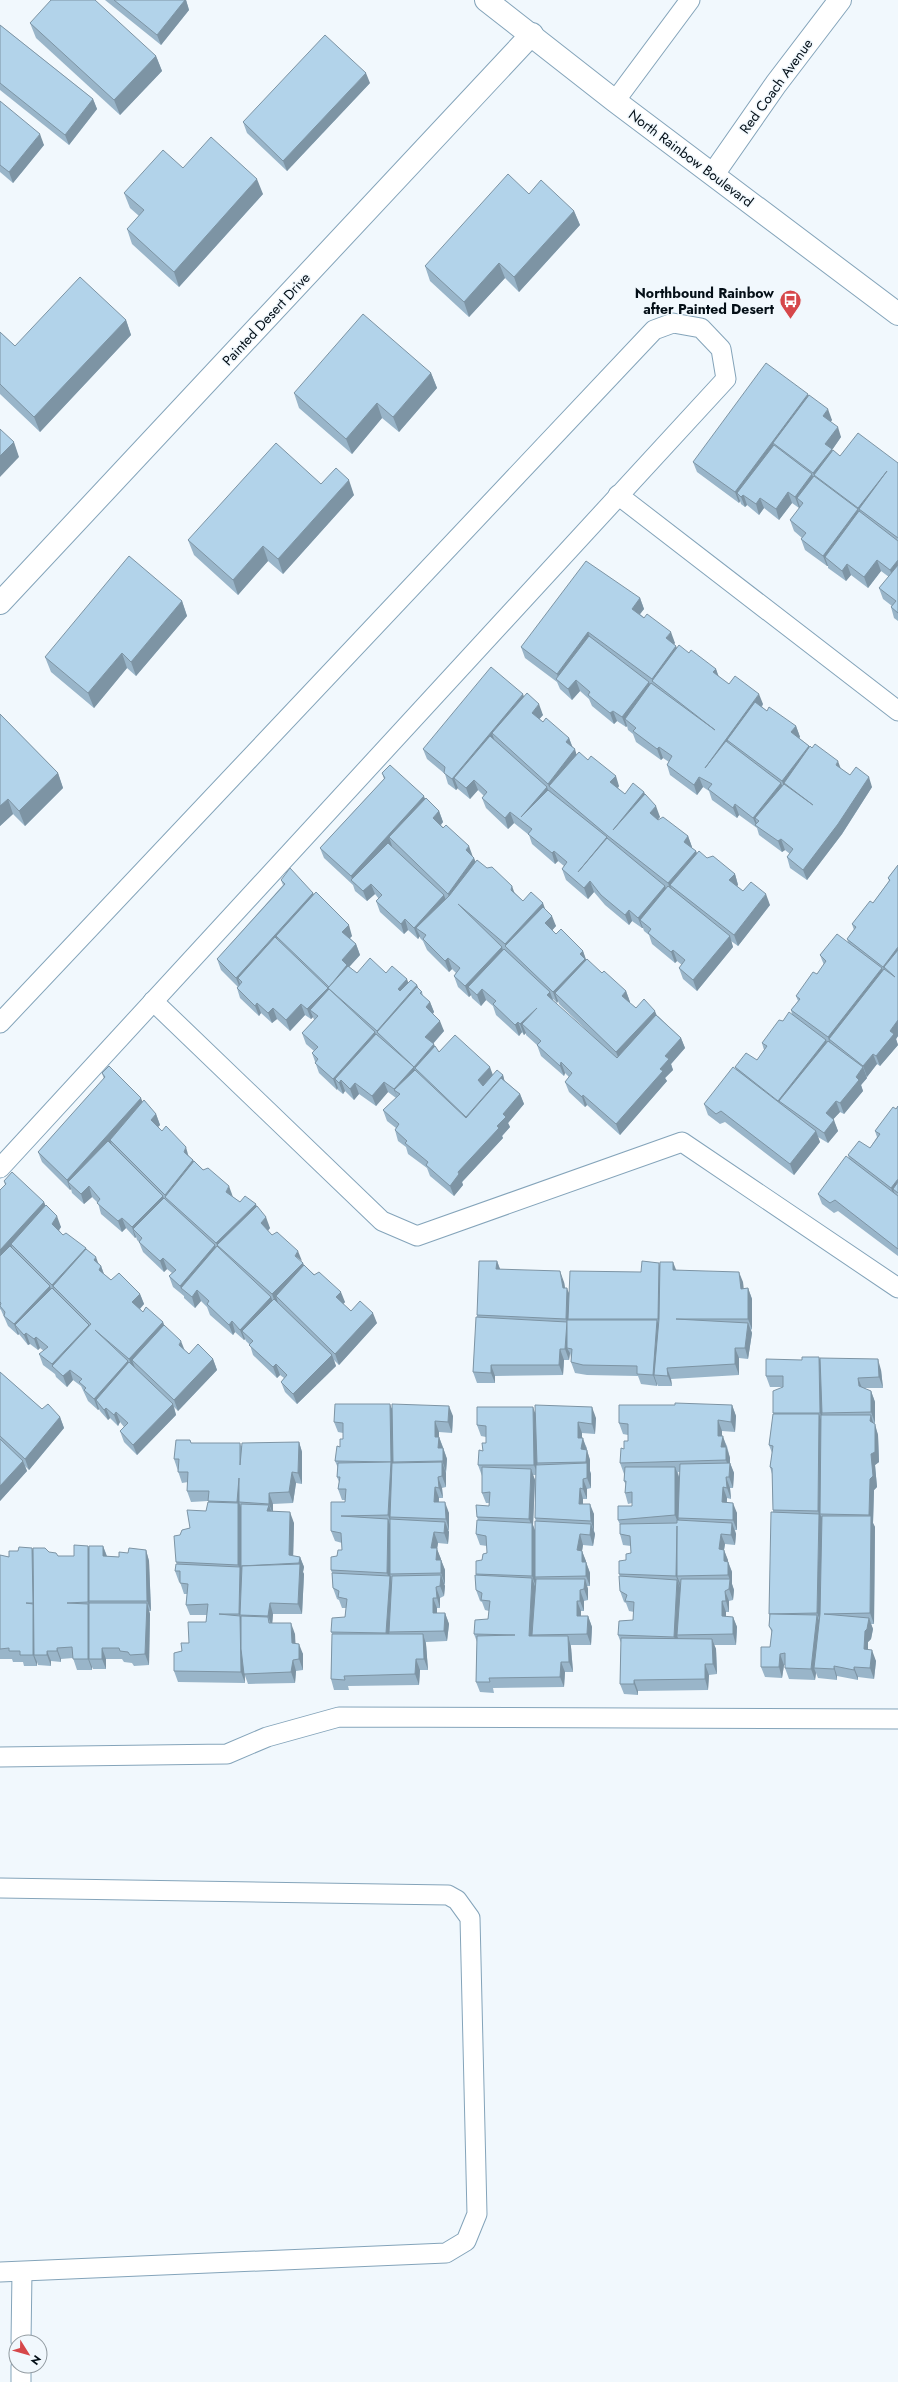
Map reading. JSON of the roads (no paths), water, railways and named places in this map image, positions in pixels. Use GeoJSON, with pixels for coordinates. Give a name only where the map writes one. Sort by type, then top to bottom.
{"type":"FeatureCollection","features":[{"type":"Feature","properties":{"kind":"street","name":"North Rainbow Boulevard"},"geometry":{"type":"LineString","coordinates":[[486,0],[532,34],[615,101],[714,173],[898,314]]}},
{"type":"Feature","properties":{"kind":"street","name":"Red Coach Avenue"},"geometry":{"type":"LineString","coordinates":[[714,173],[776,84],[840,0]]}},
{"type":"Feature","properties":{"kind":"street","name":"Painted Desert Drive"},"geometry":{"type":"LineString","coordinates":[[0,603],[532,34]]}},
{"type":"Feature","properties":{"kind":"lane"},"geometry":{"type":"LineString","coordinates":[[615,101],[690,0]]}},
{"type":"Feature","properties":{"kind":"lane"},"geometry":{"type":"LineString","coordinates":[[0,1023],[654,330],[673,323],[701,328],[721,349],[726,379],[0,1168]]}},
{"type":"Feature","properties":{"kind":"lane"},"geometry":{"type":"LineString","coordinates":[[618,495],[898,711]]}},
{"type":"Feature","properties":{"kind":"lane"},"geometry":{"type":"LineString","coordinates":[[153,1001],[382,1221],[417,1236],[682,1142],[898,1288]]}},
{"type":"Feature","properties":{"kind":"lane"},"geometry":{"type":"LineString","coordinates":[[0,1757],[227,1754],[267,1737],[339,1717],[898,1719]]}},
{"type":"Feature","properties":{"kind":"lane"},"geometry":{"type":"LineString","coordinates":[[0,1888],[448,1895],[457,1900],[470,1918],[477,2214],[466,2241],[446,2253],[0,2272]]}},
{"type":"Feature","properties":{"kind":"lane"},"geometry":{"type":"LineString","coordinates":[[21,2334],[22,2272]]}},
{"type":"Feature","properties":{"kind":"place","name":"Northbound Rainbow after Painted Desert"},"geometry":{"type":"Point","coordinates":[790,320]}}]}
